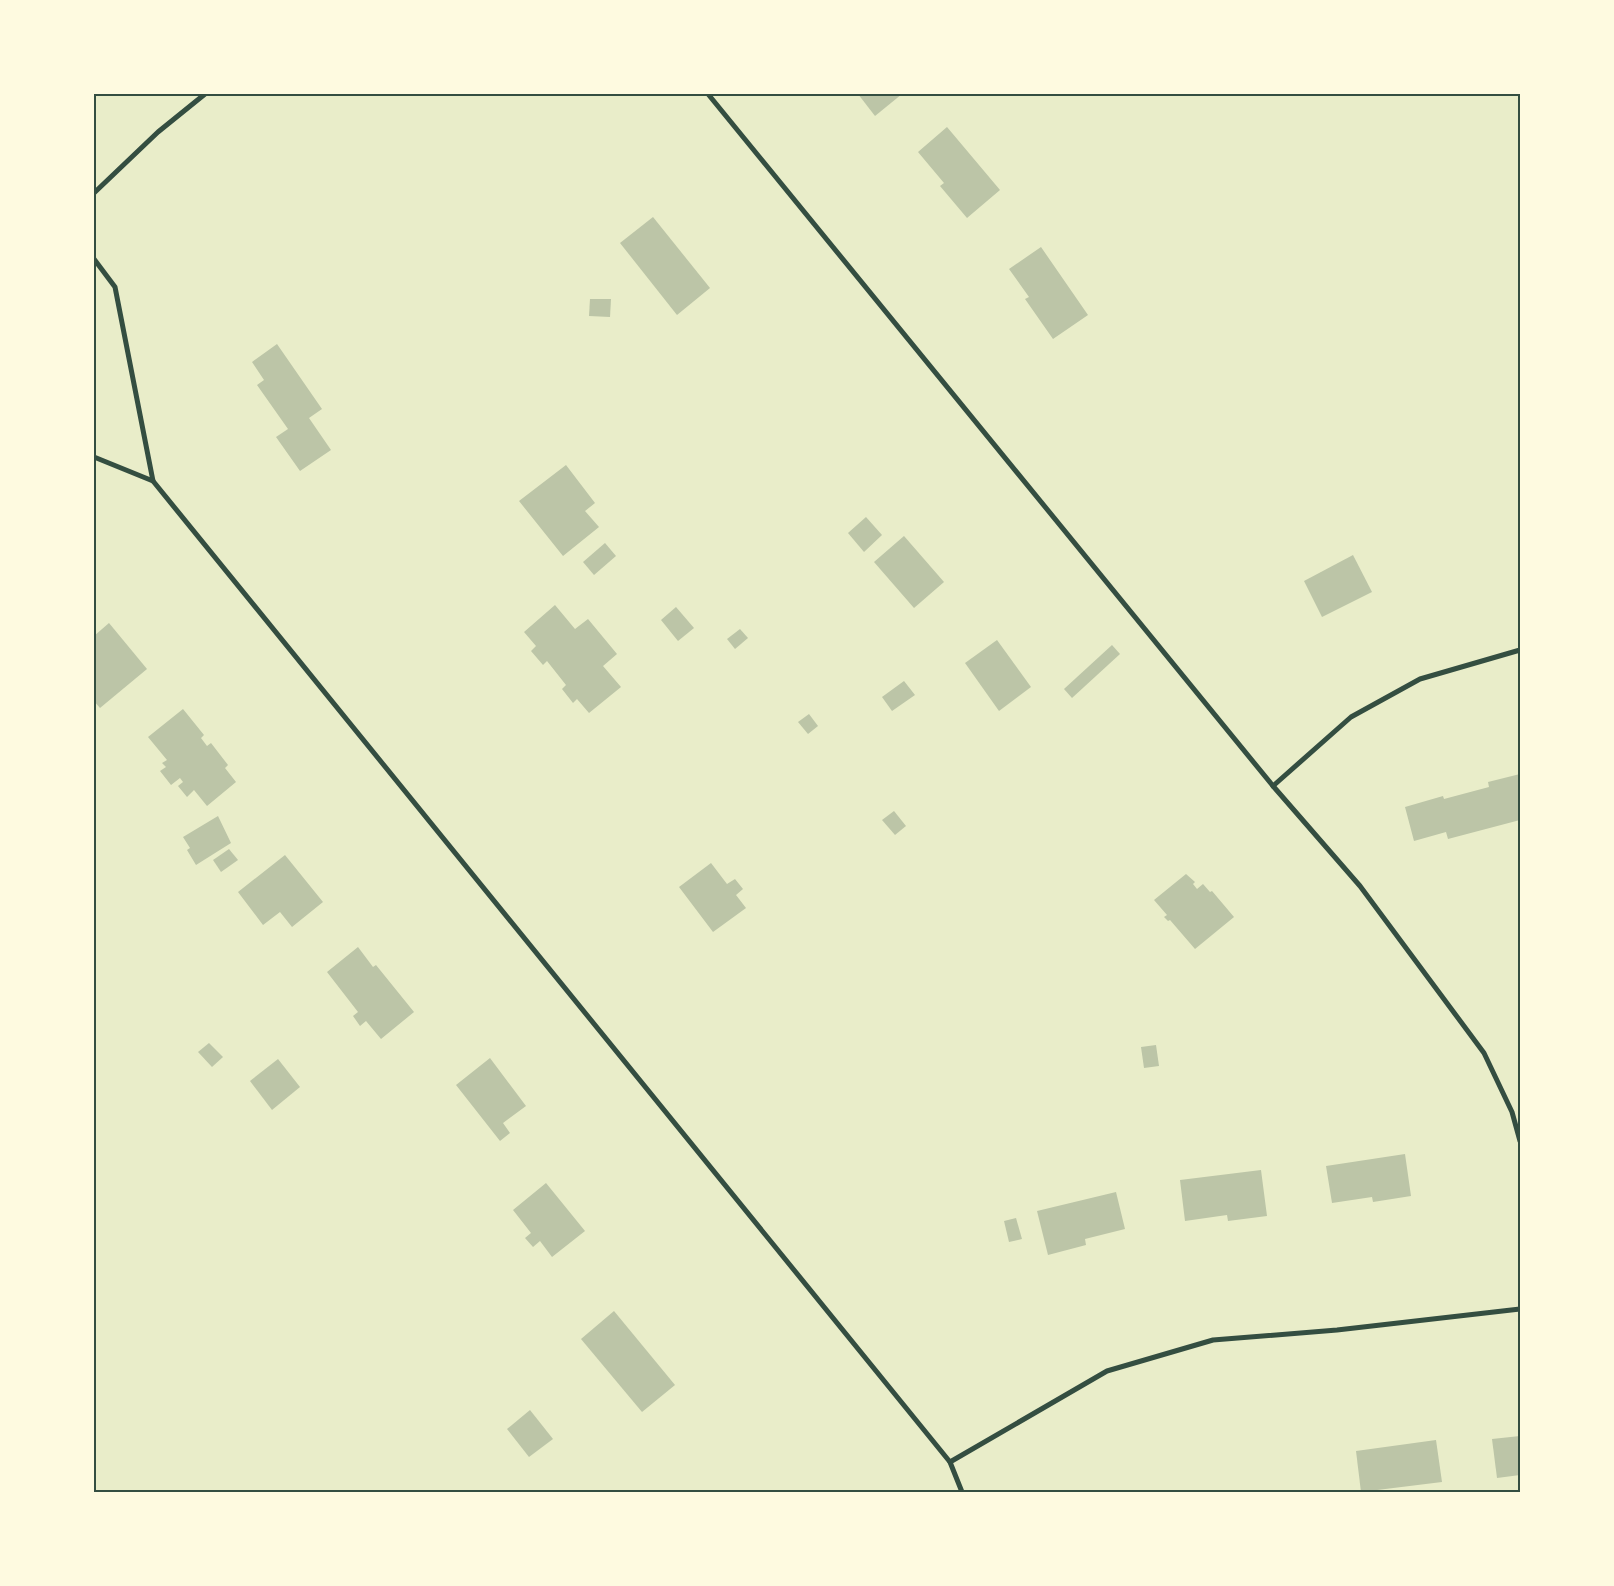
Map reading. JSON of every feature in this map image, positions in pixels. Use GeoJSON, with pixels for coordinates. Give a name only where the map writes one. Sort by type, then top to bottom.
{"type":"FeatureCollection","features":[{"type":"Feature","properties":{"kind":"street"},"geometry":{"type":"LineString","coordinates":[[94,193],[158,132],[205,94]]}},
{"type":"Feature","properties":{"kind":"street"},"geometry":{"type":"LineString","coordinates":[[708,94],[1273,786],[1360,886],[1484,1053],[1512,1112],[1520,1141]]}},
{"type":"Feature","properties":{"kind":"street"},"geometry":{"type":"LineString","coordinates":[[94,260],[115,287],[154,481],[950,1462],[962,1492]]}},
{"type":"Feature","properties":{"kind":"street"},"geometry":{"type":"LineString","coordinates":[[94,457],[154,481]]}},
{"type":"Feature","properties":{"kind":"street"},"geometry":{"type":"LineString","coordinates":[[1273,786],[1351,717],[1420,678],[1520,650]]}},
{"type":"Feature","properties":{"kind":"street"},"geometry":{"type":"LineString","coordinates":[[950,1462],[1107,1371],[1213,1340],[1337,1330],[1520,1309]]}},
{"type":"Feature","properties":{"kind":"building"},"geometry":{"type":"Polygon","coordinates":[[[858,94],[902,94],[875,116],[858,94]]]}},
{"type":"Feature","properties":{"kind":"building"},"geometry":{"type":"Polygon","coordinates":[[[947,127],[1000,190],[967,218],[940,186],[944,183],[918,152],[947,127]]]}},
{"type":"Feature","properties":{"kind":"building"},"geometry":{"type":"Polygon","coordinates":[[[653,217],[710,288],[677,315],[620,243],[653,217]]]}},
{"type":"Feature","properties":{"kind":"building"},"geometry":{"type":"Polygon","coordinates":[[[1041,247],[1088,315],[1053,339],[1025,299],[1029,297],[1009,269],[1041,247]]]}},
{"type":"Feature","properties":{"kind":"building"},"geometry":{"type":"Polygon","coordinates":[[[590,299],[611,299],[610,317],[589,316],[590,299]]]}},
{"type":"Feature","properties":{"kind":"building"},"geometry":{"type":"Polygon","coordinates":[[[277,344],[322,409],[309,418],[331,450],[300,471],[276,437],[288,429],[257,385],[264,380],[252,362],[277,344]]]}},
{"type":"Feature","properties":{"kind":"building"},"geometry":{"type":"Polygon","coordinates":[[[566,465],[595,503],[585,511],[599,527],[563,556],[519,501],[566,465]]]}},
{"type":"Feature","properties":{"kind":"building"},"geometry":{"type":"Polygon","coordinates":[[[866,517],[882,535],[864,552],[848,533],[866,517]]]}},
{"type":"Feature","properties":{"kind":"building"},"geometry":{"type":"Polygon","coordinates":[[[904,536],[944,582],[914,608],[874,562],[904,536]]]}},
{"type":"Feature","properties":{"kind":"building"},"geometry":{"type":"Polygon","coordinates":[[[605,543],[616,556],[594,575],[583,562],[605,543]]]}},
{"type":"Feature","properties":{"kind":"building"},"geometry":{"type":"Polygon","coordinates":[[[1353,555],[1372,592],[1322,617],[1304,581],[1353,555]]]}},
{"type":"Feature","properties":{"kind":"building"},"geometry":{"type":"Polygon","coordinates":[[[555,605],[575,629],[588,619],[617,654],[603,666],[621,687],[589,713],[577,699],[573,703],[562,689],[566,685],[547,661],[543,665],[531,651],[536,646],[524,632],[555,605]]]}},
{"type":"Feature","properties":{"kind":"building"},"geometry":{"type":"Polygon","coordinates":[[[676,607],[694,628],[678,641],[661,620],[676,607]]]}},
{"type":"Feature","properties":{"kind":"building"},"geometry":{"type":"Polygon","coordinates":[[[109,623],[147,669],[100,708],[94,701],[94,636],[109,623]]]}},
{"type":"Feature","properties":{"kind":"building"},"geometry":{"type":"Polygon","coordinates":[[[740,629],[748,638],[735,649],[727,639],[740,629]]]}},
{"type":"Feature","properties":{"kind":"building"},"geometry":{"type":"Polygon","coordinates":[[[997,640],[1031,687],[999,711],[965,663],[997,640]]]}},
{"type":"Feature","properties":{"kind":"building"},"geometry":{"type":"Polygon","coordinates":[[[1112,645],[1120,654],[1072,698],[1064,689],[1112,645]]]}},
{"type":"Feature","properties":{"kind":"building"},"geometry":{"type":"Polygon","coordinates":[[[904,681],[915,695],[892,711],[882,697],[904,681]]]}},
{"type":"Feature","properties":{"kind":"building"},"geometry":{"type":"Polygon","coordinates":[[[183,709],[204,735],[201,738],[207,746],[211,743],[228,765],[225,768],[236,782],[207,806],[194,790],[187,797],[178,786],[183,782],[180,778],[171,785],[160,771],[166,767],[162,763],[167,760],[148,737],[183,709]]]}},
{"type":"Feature","properties":{"kind":"building"},"geometry":{"type":"Polygon","coordinates":[[[809,714],[818,726],[808,734],[798,722],[809,714]]]}},
{"type":"Feature","properties":{"kind":"building"},"geometry":{"type":"Polygon","coordinates":[[[1520,774],[1520,820],[1448,839],[1446,832],[1414,841],[1405,807],[1443,796],[1444,799],[1489,787],[1488,782],[1520,774]]]}},
{"type":"Feature","properties":{"kind":"building"},"geometry":{"type":"Polygon","coordinates":[[[894,811],[906,826],[895,835],[882,820],[894,811]]]}},
{"type":"Feature","properties":{"kind":"building"},"geometry":{"type":"Polygon","coordinates":[[[218,816],[231,843],[196,865],[187,850],[190,848],[183,837],[218,816]]]}},
{"type":"Feature","properties":{"kind":"building"},"geometry":{"type":"Polygon","coordinates":[[[229,849],[238,860],[221,872],[213,860],[229,849]]]}},
{"type":"Feature","properties":{"kind":"building"},"geometry":{"type":"Polygon","coordinates":[[[285,855],[323,902],[292,927],[280,912],[263,925],[238,892],[285,855]]]}},
{"type":"Feature","properties":{"kind":"building"},"geometry":{"type":"Polygon","coordinates":[[[711,863],[727,884],[735,879],[743,889],[736,895],[746,908],[713,932],[679,887],[711,863]]]}},
{"type":"Feature","properties":{"kind":"building"},"geometry":{"type":"Polygon","coordinates":[[[1186,874],[1195,882],[1193,884],[1197,889],[1203,884],[1210,892],[1212,891],[1234,917],[1195,949],[1170,920],[1168,921],[1164,917],[1167,915],[1154,900],[1186,874]]]}},
{"type":"Feature","properties":{"kind":"building"},"geometry":{"type":"Polygon","coordinates":[[[358,947],[373,967],[376,965],[414,1012],[381,1039],[366,1021],[360,1026],[353,1016],[358,1012],[327,972],[358,947]]]}},
{"type":"Feature","properties":{"kind":"building"},"geometry":{"type":"Polygon","coordinates":[[[209,1043],[223,1057],[212,1067],[198,1052],[209,1043]]]}},
{"type":"Feature","properties":{"kind":"building"},"geometry":{"type":"Polygon","coordinates":[[[1156,1045],[1159,1066],[1144,1068],[1141,1047],[1156,1045]]]}},
{"type":"Feature","properties":{"kind":"building"},"geometry":{"type":"Polygon","coordinates":[[[490,1058],[526,1106],[503,1123],[510,1133],[500,1141],[456,1085],[490,1058]]]}},
{"type":"Feature","properties":{"kind":"building"},"geometry":{"type":"Polygon","coordinates":[[[278,1059],[300,1087],[272,1110],[250,1081],[278,1059]]]}},
{"type":"Feature","properties":{"kind":"building"},"geometry":{"type":"Polygon","coordinates":[[[1405,1154],[1411,1196],[1373,1202],[1372,1197],[1332,1203],[1326,1166],[1405,1154]]]}},
{"type":"Feature","properties":{"kind":"building"},"geometry":{"type":"Polygon","coordinates":[[[1261,1170],[1267,1216],[1228,1221],[1227,1215],[1185,1221],[1180,1180],[1261,1170]]]}},
{"type":"Feature","properties":{"kind":"building"},"geometry":{"type":"Polygon","coordinates":[[[546,1183],[585,1231],[552,1257],[540,1241],[533,1247],[525,1238],[531,1233],[513,1210],[546,1183]]]}},
{"type":"Feature","properties":{"kind":"building"},"geometry":{"type":"Polygon","coordinates":[[[1116,1192],[1125,1229],[1085,1239],[1086,1245],[1048,1255],[1037,1211],[1116,1192]]]}},
{"type":"Feature","properties":{"kind":"building"},"geometry":{"type":"Polygon","coordinates":[[[1016,1218],[1022,1239],[1009,1242],[1004,1221],[1016,1218]]]}},
{"type":"Feature","properties":{"kind":"building"},"geometry":{"type":"Polygon","coordinates":[[[614,1311],[675,1385],[642,1412],[581,1339],[614,1311]]]}},
{"type":"Feature","properties":{"kind":"building"},"geometry":{"type":"Polygon","coordinates":[[[530,1410],[553,1439],[529,1457],[507,1429],[530,1410]]]}},
{"type":"Feature","properties":{"kind":"building"},"geometry":{"type":"Polygon","coordinates":[[[1520,1436],[1520,1475],[1497,1478],[1492,1439],[1520,1436]]]}},
{"type":"Feature","properties":{"kind":"building"},"geometry":{"type":"Polygon","coordinates":[[[1436,1440],[1442,1482],[1361,1492],[1356,1451],[1436,1440]]]}}]}
